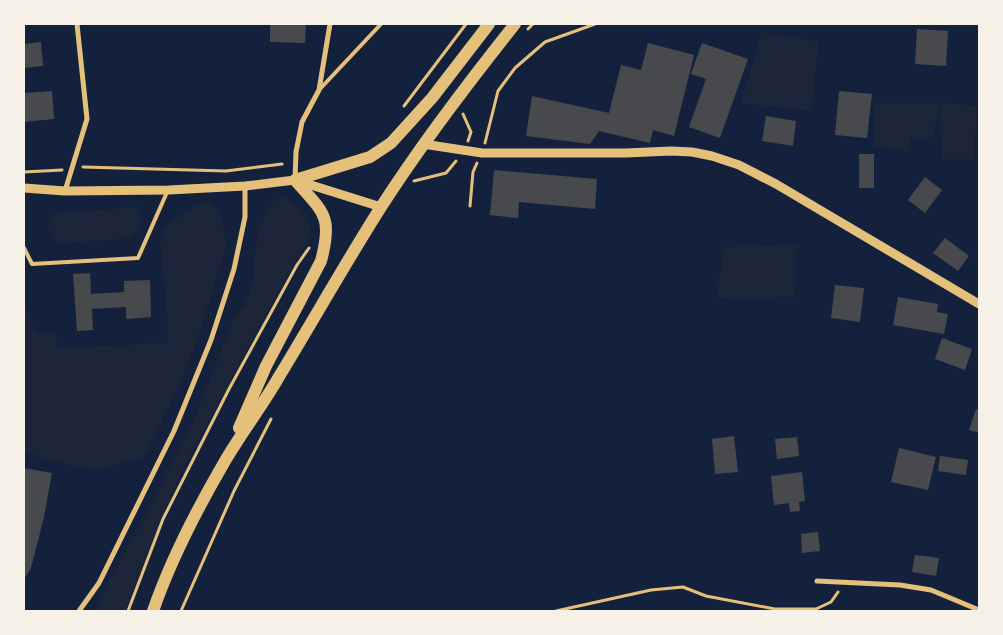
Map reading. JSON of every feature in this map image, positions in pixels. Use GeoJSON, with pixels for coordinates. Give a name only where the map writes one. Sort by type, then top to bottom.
{"type":"FeatureCollection","features":[{"type":"Feature","properties":{"kind":"highway"},"geometry":{"type":"LineString","coordinates":[[153,611],[164,579],[225,461],[266,366],[321,261],[327,229],[325,219],[318,206],[295,180],[370,157],[391,143],[432,98],[489,24]]}},
{"type":"Feature","properties":{"kind":"highway"},"geometry":{"type":"LineString","coordinates":[[225,461],[279,377],[324,299],[381,207],[423,144],[466,85],[515,24]]}},
{"type":"Feature","properties":{"kind":"street"},"geometry":{"type":"LineString","coordinates":[[65,191],[87,119],[78,24]]}},
{"type":"Feature","properties":{"kind":"street"},"geometry":{"type":"LineString","coordinates":[[295,180],[296,152],[302,122],[319,90],[330,24]]}},
{"type":"Feature","properties":{"kind":"street"},"geometry":{"type":"LineString","coordinates":[[423,144],[482,153],[626,153],[671,151],[692,152],[712,156],[739,165],[776,184],[979,304]]}},
{"type":"Feature","properties":{"kind":"street"},"geometry":{"type":"LineString","coordinates":[[24,188],[65,191],[169,190],[245,186],[295,180],[381,207]]}},
{"type":"Feature","properties":{"kind":"street"},"geometry":{"type":"LineString","coordinates":[[79,611],[99,583],[174,431],[211,340],[234,268],[245,217],[245,186]]}},
{"type":"Feature","properties":{"kind":"street"},"geometry":{"type":"LineString","coordinates":[[817,581],[900,585],[931,590],[979,610]]}},
{"type":"Feature","properties":{"kind":"lane"},"geometry":{"type":"LineString","coordinates":[[319,90],[381,24]]}},
{"type":"Feature","properties":{"kind":"lane"},"geometry":{"type":"LineString","coordinates":[[24,248],[32,264],[138,258],[169,190]]}},
{"type":"Feature","properties":{"kind":"path"},"geometry":{"type":"LineString","coordinates":[[400,110],[466,24]]}},
{"type":"Feature","properties":{"kind":"path"},"geometry":{"type":"LineString","coordinates":[[527,31],[533,24]]}},
{"type":"Feature","properties":{"kind":"path"},"geometry":{"type":"LineString","coordinates":[[470,206],[473,172],[482,153],[498,91],[515,68],[545,42],[595,24]]}},
{"type":"Feature","properties":{"kind":"path"},"geometry":{"type":"LineString","coordinates":[[410,184],[414,181],[446,174],[464,151],[471,132],[463,117],[463,109]]}},
{"type":"Feature","properties":{"kind":"path"},"geometry":{"type":"LineString","coordinates":[[24,172],[88,166],[226,171],[282,164]]}},
{"type":"Feature","properties":{"kind":"path"},"geometry":{"type":"LineString","coordinates":[[128,611],[163,518],[297,265],[311,245]]}},
{"type":"Feature","properties":{"kind":"path"},"geometry":{"type":"LineString","coordinates":[[181,611],[234,491],[274,413]]}},
{"type":"Feature","properties":{"kind":"path"},"geometry":{"type":"LineString","coordinates":[[556,611],[651,590],[683,587],[706,596],[775,609],[816,609],[831,602],[847,583]]}},
{"type":"Feature","properties":{"kind":"shaded area"},"geometry":{"type":"Polygon","coordinates":[[[762,32],[818,42],[812,111],[741,103],[762,32]]]}},
{"type":"Feature","properties":{"kind":"shaded area"},"geometry":{"type":"Polygon","coordinates":[[[875,103],[939,103],[933,137],[911,138],[908,151],[873,146],[875,103]]]}},
{"type":"Feature","properties":{"kind":"shaded area"},"geometry":{"type":"Polygon","coordinates":[[[942,103],[977,106],[974,159],[942,159],[940,118],[942,103]]]}},
{"type":"Feature","properties":{"kind":"shaded area"},"geometry":{"type":"Polygon","coordinates":[[[285,198],[297,206],[306,217],[310,228],[306,245],[263,319],[184,467],[158,525],[125,611],[93,611],[158,492],[194,421],[232,322],[245,305],[252,284],[258,230],[273,201],[285,198]]]}},
{"type":"Feature","properties":{"kind":"shaded area"},"geometry":{"type":"Polygon","coordinates":[[[205,202],[215,208],[222,218],[226,247],[198,337],[183,376],[148,451],[142,457],[134,460],[108,467],[95,468],[75,466],[35,455],[24,454],[24,300],[36,333],[55,333],[57,348],[167,343],[168,327],[160,238],[173,221],[185,212],[205,202]]]}},
{"type":"Feature","properties":{"kind":"shaded area"},"geometry":{"type":"Polygon","coordinates":[[[136,207],[140,214],[140,223],[132,236],[121,239],[60,243],[54,239],[48,229],[53,213],[136,207]]]}},
{"type":"Feature","properties":{"kind":"shaded area"},"geometry":{"type":"Polygon","coordinates":[[[796,245],[795,297],[717,298],[724,247],[796,245]]]}},
{"type":"Feature","properties":{"kind":"building"},"geometry":{"type":"Polygon","coordinates":[[[270,24],[306,24],[305,43],[270,42],[270,24]]]}},
{"type":"Feature","properties":{"kind":"building"},"geometry":{"type":"Polygon","coordinates":[[[917,29],[948,31],[946,66],[915,64],[917,29]]]}},
{"type":"Feature","properties":{"kind":"building"},"geometry":{"type":"Polygon","coordinates":[[[41,42],[43,66],[24,68],[24,44],[41,42]]]}},
{"type":"Feature","properties":{"kind":"building"},"geometry":{"type":"Polygon","coordinates":[[[648,43],[694,55],[674,136],[653,130],[650,143],[599,131],[590,144],[526,136],[532,96],[609,113],[621,65],[641,70],[648,43]]]}},
{"type":"Feature","properties":{"kind":"building"},"geometry":{"type":"Polygon","coordinates":[[[702,43],[748,59],[720,138],[689,127],[706,79],[691,74],[702,43]]]}},
{"type":"Feature","properties":{"kind":"building"},"geometry":{"type":"Polygon","coordinates":[[[52,91],[54,119],[24,122],[24,93],[52,91]]]}},
{"type":"Feature","properties":{"kind":"building"},"geometry":{"type":"Polygon","coordinates":[[[839,91],[872,94],[867,138],[835,135],[839,91]]]}},
{"type":"Feature","properties":{"kind":"building"},"geometry":{"type":"Polygon","coordinates":[[[766,116],[796,121],[793,146],[762,141],[766,116]]]}},
{"type":"Feature","properties":{"kind":"building"},"geometry":{"type":"Polygon","coordinates":[[[859,154],[874,154],[874,188],[859,188],[859,154]]]}},
{"type":"Feature","properties":{"kind":"building"},"geometry":{"type":"Polygon","coordinates":[[[494,170],[597,179],[595,209],[519,202],[518,218],[490,215],[494,170]]]}},
{"type":"Feature","properties":{"kind":"building"},"geometry":{"type":"Polygon","coordinates":[[[925,177],[942,190],[925,213],[908,200],[925,177]]]}},
{"type":"Feature","properties":{"kind":"building"},"geometry":{"type":"Polygon","coordinates":[[[945,238],[969,256],[958,271],[933,253],[945,238]]]}},
{"type":"Feature","properties":{"kind":"building"},"geometry":{"type":"Polygon","coordinates":[[[90,273],[91,294],[124,292],[124,281],[150,280],[151,317],[126,319],[126,307],[92,309],[93,330],[77,331],[73,274],[90,273]]]}},
{"type":"Feature","properties":{"kind":"building"},"geometry":{"type":"Polygon","coordinates":[[[835,285],[864,288],[860,322],[831,318],[835,285]]]}},
{"type":"Feature","properties":{"kind":"building"},"geometry":{"type":"Polygon","coordinates":[[[898,297],[938,304],[937,312],[948,314],[944,334],[893,325],[898,297]]]}},
{"type":"Feature","properties":{"kind":"building"},"geometry":{"type":"Polygon","coordinates":[[[942,338],[972,349],[965,370],[935,359],[942,338]]]}},
{"type":"Feature","properties":{"kind":"building"},"geometry":{"type":"Polygon","coordinates":[[[976,409],[979,410],[979,433],[969,430],[976,409]]]}},
{"type":"Feature","properties":{"kind":"building"},"geometry":{"type":"Polygon","coordinates":[[[734,436],[738,472],[715,474],[712,439],[734,436]]]}},
{"type":"Feature","properties":{"kind":"building"},"geometry":{"type":"Polygon","coordinates":[[[797,437],[799,456],[777,459],[775,439],[797,437]]]}},
{"type":"Feature","properties":{"kind":"building"},"geometry":{"type":"Polygon","coordinates":[[[899,448],[936,457],[928,490],[891,482],[899,448]]]}},
{"type":"Feature","properties":{"kind":"building"},"geometry":{"type":"Polygon","coordinates":[[[940,456],[968,460],[966,475],[938,471],[940,456]]]}},
{"type":"Feature","properties":{"kind":"building"},"geometry":{"type":"Polygon","coordinates":[[[24,468],[52,473],[44,517],[31,568],[24,579],[24,468]]]}},
{"type":"Feature","properties":{"kind":"building"},"geometry":{"type":"Polygon","coordinates":[[[802,472],[805,501],[799,502],[800,511],[790,512],[789,503],[774,505],[771,476],[802,472]]]}},
{"type":"Feature","properties":{"kind":"building"},"geometry":{"type":"Polygon","coordinates":[[[818,532],[820,551],[802,553],[801,534],[818,532]]]}},
{"type":"Feature","properties":{"kind":"building"},"geometry":{"type":"Polygon","coordinates":[[[915,555],[939,558],[936,576],[912,572],[915,555]]]}}]}
